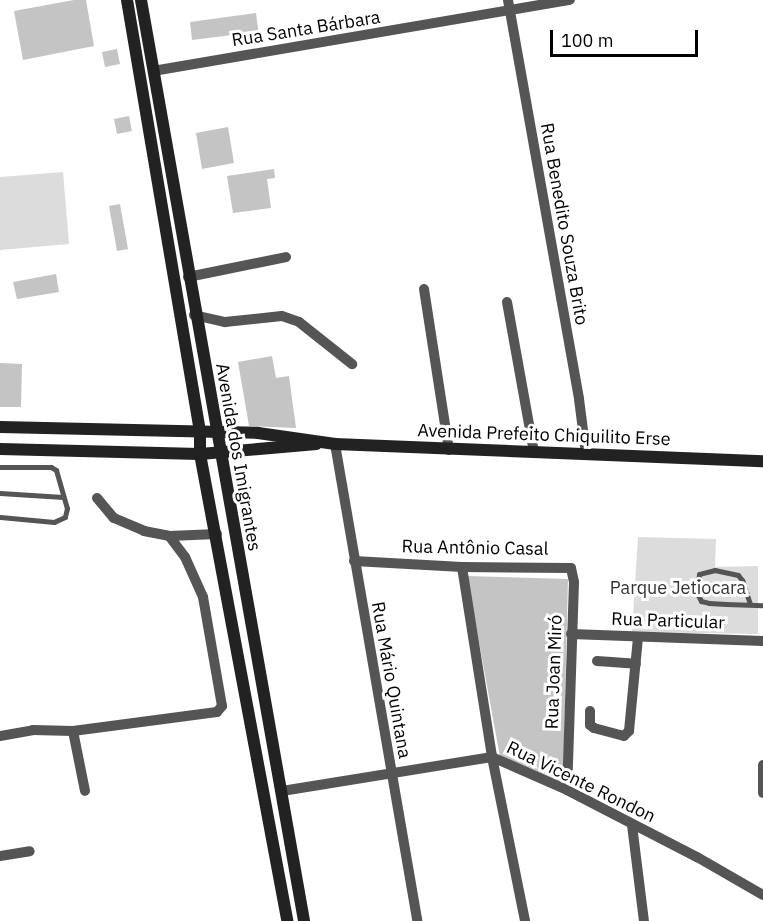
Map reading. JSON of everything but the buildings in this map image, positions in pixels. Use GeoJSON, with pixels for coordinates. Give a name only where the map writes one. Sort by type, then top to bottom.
{"type":"FeatureCollection","features":[{"type":"Feature","properties":{"kind":"main road","name":"Avenida dos Imigrantes"},"geometry":{"type":"LineString","coordinates":[[127,0],[200,433],[200,454],[217,534],[287,921]]}},
{"type":"Feature","properties":{"kind":"main road","name":"Avenida dos Imigrantes"},"geometry":{"type":"LineString","coordinates":[[141,0],[194,315],[304,921]]}},
{"type":"Feature","properties":{"kind":"main road"},"geometry":{"type":"LineString","coordinates":[[174,281],[182,285],[188,277]]}},
{"type":"Feature","properties":{"kind":"main road"},"geometry":{"type":"LineString","coordinates":[[0,427],[200,433]]}},
{"type":"Feature","properties":{"kind":"main road","name":"Avenida Prefeito Chiquilito Erse"},"geometry":{"type":"LineString","coordinates":[[200,433],[282,435],[330,443],[449,450],[763,461]]}},
{"type":"Feature","properties":{"kind":"main road","name":"Avenida Prefeito Chiquilito Erse"},"geometry":{"type":"LineString","coordinates":[[0,448],[200,454],[330,443]]}},
{"type":"Feature","properties":{"kind":"main road"},"geometry":{"type":"LineString","coordinates":[[251,725],[269,722]]}},
{"type":"Feature","properties":{"kind":"street","name":"Rua Santa Bárbara"},"geometry":{"type":"LineString","coordinates":[[153,71],[509,6],[570,0]]}},
{"type":"Feature","properties":{"kind":"street","name":"Rua Benedito Souza Brito"},"geometry":{"type":"LineString","coordinates":[[509,6],[579,399],[586,454]]}},
{"type":"Feature","properties":{"kind":"street"},"geometry":{"type":"LineString","coordinates":[[188,277],[286,257]]}},
{"type":"Feature","properties":{"kind":"street"},"geometry":{"type":"LineString","coordinates":[[424,289],[449,450]]}},
{"type":"Feature","properties":{"kind":"street"},"geometry":{"type":"LineString","coordinates":[[507,302],[534,452]]}},
{"type":"Feature","properties":{"kind":"street"},"geometry":{"type":"LineString","coordinates":[[194,315],[225,322],[282,316],[299,322],[352,364]]}},
{"type":"Feature","properties":{"kind":"street","name":"Rua Mário Quintana"},"geometry":{"type":"LineString","coordinates":[[330,443],[354,561],[417,921]]}},
{"type":"Feature","properties":{"kind":"street"},"geometry":{"type":"LineString","coordinates":[[97,498],[114,518],[144,531],[169,536],[217,534]]}},
{"type":"Feature","properties":{"kind":"street"},"geometry":{"type":"LineString","coordinates":[[0,736],[33,730],[73,731],[217,712],[222,706],[203,597],[185,557],[169,536]]}},
{"type":"Feature","properties":{"kind":"street","name":"Rua Antônio Casal"},"geometry":{"type":"LineString","coordinates":[[354,561],[462,567],[567,566],[573,571],[573,591]]}},
{"type":"Feature","properties":{"kind":"street"},"geometry":{"type":"LineString","coordinates":[[462,567],[492,757],[525,921]]}},
{"type":"Feature","properties":{"kind":"street","name":"Rua Joan Miró"},"geometry":{"type":"LineString","coordinates":[[567,790],[573,591]]}},
{"type":"Feature","properties":{"kind":"street","name":"Rua Particular"},"geometry":{"type":"LineString","coordinates":[[571,634],[763,641]]}},
{"type":"Feature","properties":{"kind":"street"},"geometry":{"type":"LineString","coordinates":[[590,711],[590,725],[594,728],[624,736],[629,731],[638,638]]}},
{"type":"Feature","properties":{"kind":"street"},"geometry":{"type":"LineString","coordinates":[[597,661],[636,664]]}},
{"type":"Feature","properties":{"kind":"street"},"geometry":{"type":"LineString","coordinates":[[73,731],[85,791]]}},
{"type":"Feature","properties":{"kind":"street","name":"Rua Vicente Rondon"},"geometry":{"type":"LineString","coordinates":[[282,791],[391,771],[492,757],[567,790],[749,885],[763,895]]}},
{"type":"Feature","properties":{"kind":"street"},"geometry":{"type":"LineString","coordinates":[[763,765],[763,793]]}},
{"type":"Feature","properties":{"kind":"street"},"geometry":{"type":"LineString","coordinates":[[632,825],[644,921]]}},
{"type":"Feature","properties":{"kind":"street"},"geometry":{"type":"LineString","coordinates":[[0,856],[30,851]]}},
{"type":"Feature","properties":{"kind":"lane"},"geometry":{"type":"LineString","coordinates":[[0,467],[51,467],[56,470],[67,508],[65,517],[59,520],[0,517]]}},
{"type":"Feature","properties":{"kind":"lane"},"geometry":{"type":"LineString","coordinates":[[0,493],[63,497]]}},
{"type":"Feature","properties":{"kind":"lane"},"geometry":{"type":"LineString","coordinates":[[750,604],[738,575],[715,570],[699,574],[697,592],[701,601],[763,605]]}},
{"type":"Feature","properties":{"kind":"green space"},"geometry":{"type":"Polygon","coordinates":[[[63,172],[69,244],[0,250],[0,177],[63,172]]]}},
{"type":"Feature","properties":{"kind":"green space","name":"Parque Jetiocara"},"geometry":{"type":"Polygon","coordinates":[[[638,537],[716,539],[715,567],[758,566],[758,634],[632,632],[638,537]]]}}]}
